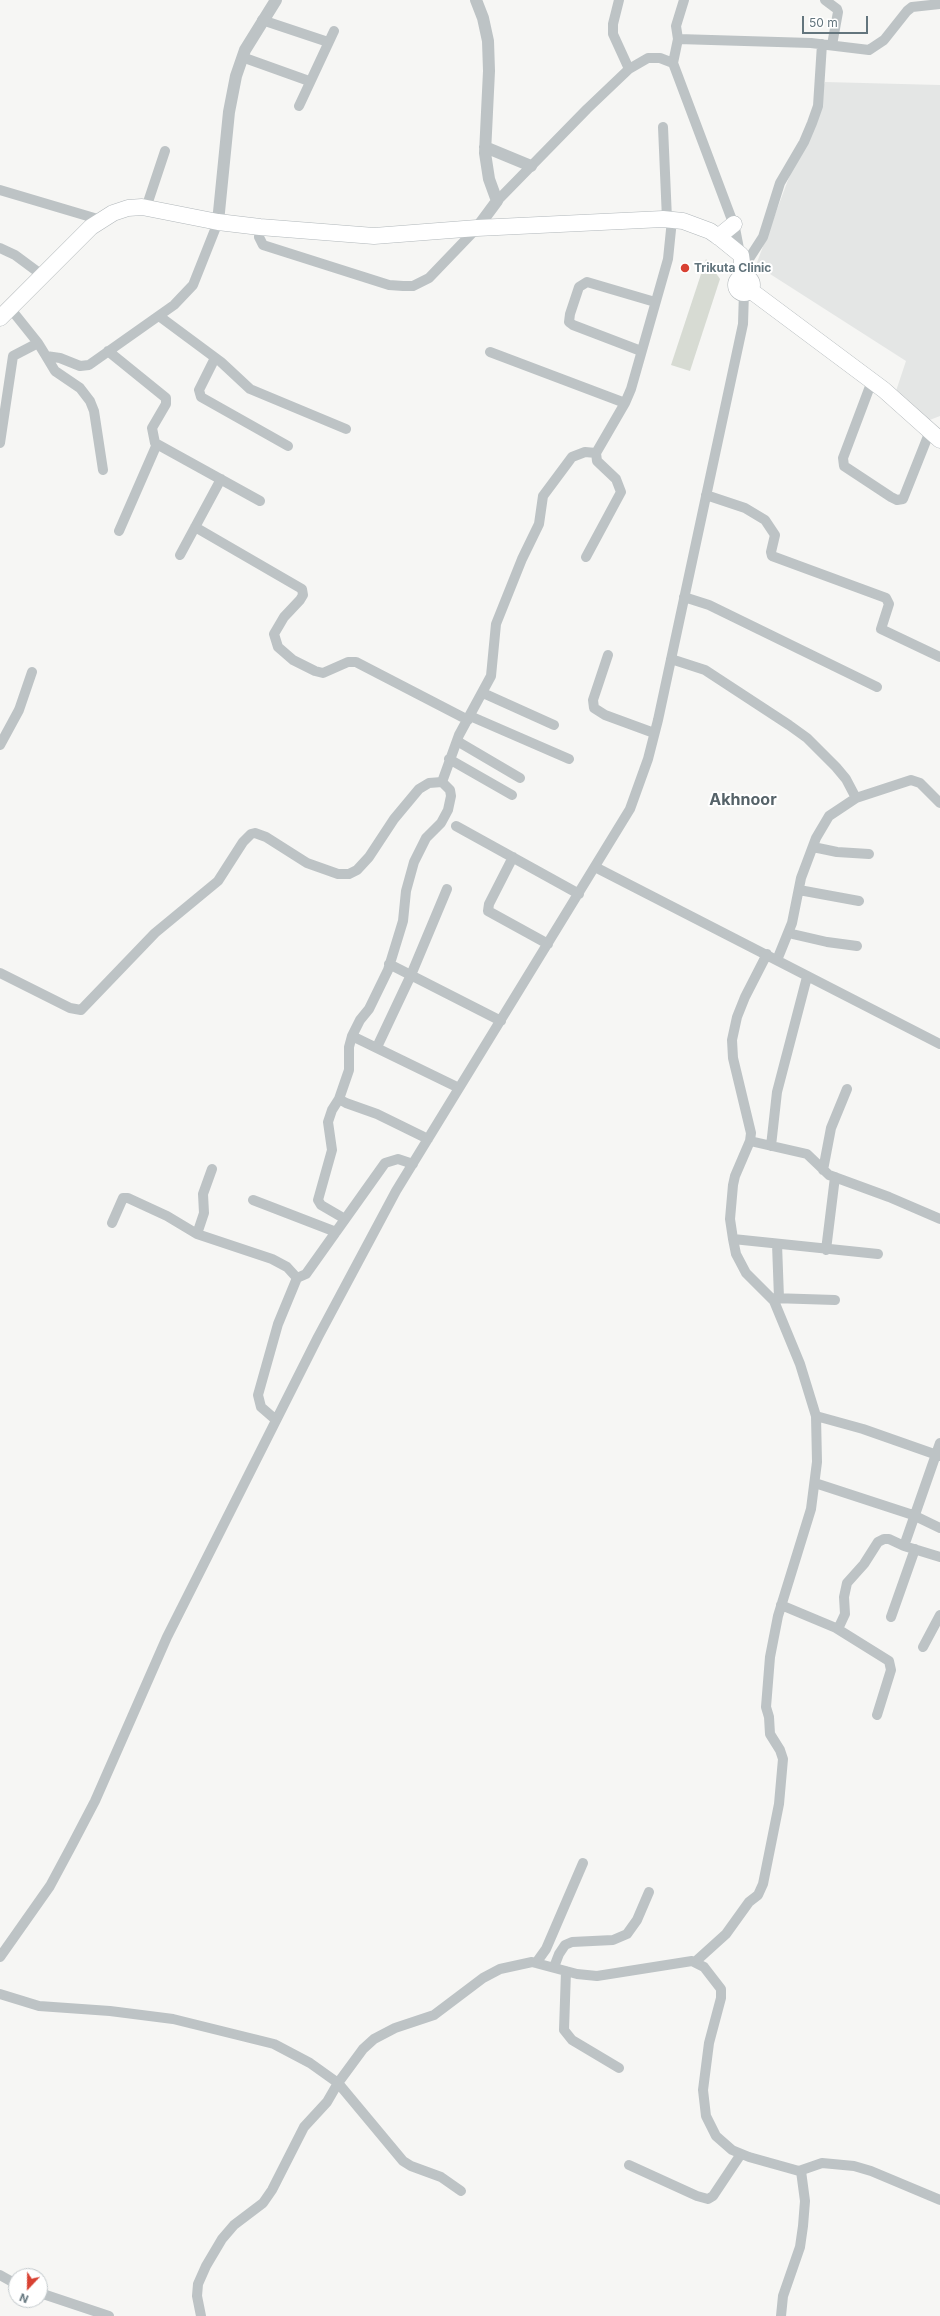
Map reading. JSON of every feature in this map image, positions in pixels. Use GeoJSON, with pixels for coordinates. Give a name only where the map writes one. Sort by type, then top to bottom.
{"type":"FeatureCollection","features":[{"type":"Feature","properties":{"kind":"main road"},"geometry":{"type":"LineString","coordinates":[[5,313],[91,227],[113,213],[128,208],[146,208],[218,222],[260,227],[374,236],[643,218],[669,219],[700,227],[718,236],[744,277],[872,381],[935,436]]}},
{"type":"Feature","properties":{"kind":"main road"},"geometry":{"type":"LineString","coordinates":[[718,236],[734,224]]}},
{"type":"Feature","properties":{"kind":"street"},"geometry":{"type":"LineString","coordinates":[[46,356],[60,358],[85,367],[159,316],[174,304],[193,284],[218,222],[230,112],[242,57],[262,20],[276,0]]}},
{"type":"Feature","properties":{"kind":"street"},"geometry":{"type":"LineString","coordinates":[[476,0],[483,18],[488,41],[489,70],[485,147],[488,179],[497,201]]}},
{"type":"Feature","properties":{"kind":"street"},"geometry":{"type":"LineString","coordinates":[[619,0],[613,24],[613,34],[629,69]]}},
{"type":"Feature","properties":{"kind":"street"},"geometry":{"type":"LineString","coordinates":[[0,1957],[50,1886],[95,1801],[167,1637],[318,1337],[396,1191],[596,867],[630,809],[648,759],[743,324],[744,277],[734,224],[673,63],[678,39],[676,26],[684,0]]}},
{"type":"Feature","properties":{"kind":"street"},"geometry":{"type":"LineString","coordinates":[[824,0],[837,9],[838,12],[832,45]]}},
{"type":"Feature","properties":{"kind":"street"},"geometry":{"type":"LineString","coordinates":[[678,39],[822,44],[869,50],[884,40],[907,11],[918,6],[940,4]]}},
{"type":"Feature","properties":{"kind":"street"},"geometry":{"type":"LineString","coordinates":[[262,20],[328,42]]}},
{"type":"Feature","properties":{"kind":"street"},"geometry":{"type":"LineString","coordinates":[[299,106],[309,81],[334,31]]}},
{"type":"Feature","properties":{"kind":"street"},"geometry":{"type":"LineString","coordinates":[[744,277],[764,236],[780,182],[804,142],[818,106],[822,44]]}},
{"type":"Feature","properties":{"kind":"street"},"geometry":{"type":"LineString","coordinates":[[242,57],[309,81]]}},
{"type":"Feature","properties":{"kind":"street"},"geometry":{"type":"LineString","coordinates":[[260,227],[259,237],[263,245],[389,285],[413,286],[430,278],[477,228],[497,201],[587,109],[629,69],[651,57],[673,63]]}},
{"type":"Feature","properties":{"kind":"street"},"geometry":{"type":"LineString","coordinates":[[586,557],[621,492],[616,479],[597,461],[596,453],[625,403],[668,259],[669,219],[663,127]]}},
{"type":"Feature","properties":{"kind":"street"},"geometry":{"type":"LineString","coordinates":[[485,147],[531,166]]}},
{"type":"Feature","properties":{"kind":"street"},"geometry":{"type":"LineString","coordinates":[[146,208],[165,151]]}},
{"type":"Feature","properties":{"kind":"street"},"geometry":{"type":"LineString","coordinates":[[0,190],[102,220]]}},
{"type":"Feature","properties":{"kind":"street"},"geometry":{"type":"LineString","coordinates":[[0,248],[15,255],[42,276]]}},
{"type":"Feature","properties":{"kind":"street"},"geometry":{"type":"LineString","coordinates":[[641,351],[573,325],[569,322],[570,314],[579,287],[587,282],[655,302]]}},
{"type":"Feature","properties":{"kind":"street"},"geometry":{"type":"LineString","coordinates":[[5,313],[38,342],[55,371],[80,388],[90,401],[96,423],[103,470]]}},
{"type":"Feature","properties":{"kind":"street"},"geometry":{"type":"LineString","coordinates":[[159,316],[215,358],[250,389],[346,429]]}},
{"type":"Feature","properties":{"kind":"street"},"geometry":{"type":"LineString","coordinates":[[0,442],[13,356],[38,342]]}},
{"type":"Feature","properties":{"kind":"street"},"geometry":{"type":"LineString","coordinates":[[108,352],[166,398],[166,404],[152,428],[153,437],[157,444],[260,501]]}},
{"type":"Feature","properties":{"kind":"street"},"geometry":{"type":"LineString","coordinates":[[490,352],[625,403]]}},
{"type":"Feature","properties":{"kind":"street"},"geometry":{"type":"LineString","coordinates":[[215,358],[199,390],[201,397],[288,446]]}},
{"type":"Feature","properties":{"kind":"street"},"geometry":{"type":"LineString","coordinates":[[872,381],[843,458],[844,466],[891,498],[903,500],[935,436]]}},
{"type":"Feature","properties":{"kind":"street"},"geometry":{"type":"LineString","coordinates":[[119,531],[157,444]]}},
{"type":"Feature","properties":{"kind":"street"},"geometry":{"type":"LineString","coordinates":[[442,782],[449,759],[457,741],[483,693],[493,669],[496,624],[522,559],[539,524],[546,489],[572,457],[586,452],[596,453]]}},
{"type":"Feature","properties":{"kind":"street"},"geometry":{"type":"LineString","coordinates":[[180,555],[221,479]]}},
{"type":"Feature","properties":{"kind":"street"},"geometry":{"type":"LineString","coordinates":[[706,495],[746,508],[765,520],[775,535],[770,554],[772,556],[886,598],[889,604],[881,626],[882,630],[940,657]]}},
{"type":"Feature","properties":{"kind":"street"},"geometry":{"type":"LineString","coordinates":[[195,527],[302,589],[303,595],[300,600],[284,617],[274,634],[278,647],[293,660],[310,669],[323,672],[348,662],[356,662],[469,718],[569,759]]}},
{"type":"Feature","properties":{"kind":"street"},"geometry":{"type":"LineString","coordinates":[[684,597],[709,605],[877,687]]}},
{"type":"Feature","properties":{"kind":"street"},"geometry":{"type":"LineString","coordinates":[[608,655],[593,700],[594,708],[605,715],[654,733]]}},
{"type":"Feature","properties":{"kind":"street"},"geometry":{"type":"LineString","coordinates":[[671,659],[705,670],[807,738],[846,779],[854,794]]}},
{"type":"Feature","properties":{"kind":"street"},"geometry":{"type":"LineString","coordinates":[[0,745],[18,710],[32,672]]}},
{"type":"Feature","properties":{"kind":"street"},"geometry":{"type":"LineString","coordinates":[[483,693],[554,725]]}},
{"type":"Feature","properties":{"kind":"street"},"geometry":{"type":"LineString","coordinates":[[457,741],[520,778]]}},
{"type":"Feature","properties":{"kind":"street"},"geometry":{"type":"LineString","coordinates":[[449,759],[512,795]]}},
{"type":"Feature","properties":{"kind":"street"},"geometry":{"type":"LineString","coordinates":[[777,960],[788,933],[799,890],[813,847],[829,816],[854,794],[911,780],[920,784],[940,803]]}},
{"type":"Feature","properties":{"kind":"street"},"geometry":{"type":"LineString","coordinates":[[0,973],[70,1008],[81,1010],[155,933],[218,881],[243,842],[251,834],[260,834],[307,863],[338,874],[349,874],[357,870],[369,857],[394,819],[419,788],[429,783],[442,782],[450,790],[451,796],[448,810],[441,823],[421,846],[414,862],[406,891],[403,921],[390,964],[369,1009],[360,1020],[352,1036],[349,1047],[349,1070],[339,1099],[332,1110],[328,1122],[332,1150],[318,1200],[321,1205],[345,1219]]}},
{"type":"Feature","properties":{"kind":"street"},"geometry":{"type":"LineString","coordinates":[[456,826],[579,894]]}},
{"type":"Feature","properties":{"kind":"street"},"geometry":{"type":"LineString","coordinates":[[813,847],[837,852],[869,854]]}},
{"type":"Feature","properties":{"kind":"street"},"geometry":{"type":"LineString","coordinates":[[513,857],[489,904],[488,911],[548,944]]}},
{"type":"Feature","properties":{"kind":"street"},"geometry":{"type":"LineString","coordinates":[[596,867],[745,942],[807,977],[940,1044]]}},
{"type":"Feature","properties":{"kind":"street"},"geometry":{"type":"LineString","coordinates":[[377,1047],[411,976],[447,889]]}},
{"type":"Feature","properties":{"kind":"street"},"geometry":{"type":"LineString","coordinates":[[799,890],[859,901]]}},
{"type":"Feature","properties":{"kind":"street"},"geometry":{"type":"LineString","coordinates":[[788,933],[827,942],[857,946]]}},
{"type":"Feature","properties":{"kind":"street"},"geometry":{"type":"LineString","coordinates":[[763,952],[742,1004],[732,1040],[733,1058],[751,1132],[750,1141],[735,1176],[733,1185],[730,1219],[736,1254],[746,1273],[776,1298],[835,1300]]}},
{"type":"Feature","properties":{"kind":"street"},"geometry":{"type":"LineString","coordinates":[[390,964],[501,1021]]}},
{"type":"Feature","properties":{"kind":"street"},"geometry":{"type":"LineString","coordinates":[[771,1146],[777,1092],[807,977]]}},
{"type":"Feature","properties":{"kind":"street"},"geometry":{"type":"LineString","coordinates":[[352,1036],[459,1088]]}},
{"type":"Feature","properties":{"kind":"street"},"geometry":{"type":"LineString","coordinates":[[823,1170],[831,1128],[847,1089]]}},
{"type":"Feature","properties":{"kind":"street"},"geometry":{"type":"LineString","coordinates":[[339,1099],[377,1114],[428,1139]]}},
{"type":"Feature","properties":{"kind":"street"},"geometry":{"type":"LineString","coordinates":[[750,1141],[807,1154],[823,1170],[835,1177],[889,1197],[940,1219]]}},
{"type":"Feature","properties":{"kind":"street"},"geometry":{"type":"LineString","coordinates":[[276,1420],[261,1407],[258,1395],[278,1324],[297,1278],[306,1274],[385,1163],[398,1159],[413,1164]]}},
{"type":"Feature","properties":{"kind":"street"},"geometry":{"type":"LineString","coordinates":[[197,1234],[204,1213],[203,1194],[212,1169]]}},
{"type":"Feature","properties":{"kind":"street"},"geometry":{"type":"LineString","coordinates":[[826,1250],[835,1177]]}},
{"type":"Feature","properties":{"kind":"street"},"geometry":{"type":"LineString","coordinates":[[112,1223],[121,1201],[125,1198],[167,1216],[197,1234],[272,1258],[287,1267],[297,1278]]}},
{"type":"Feature","properties":{"kind":"street"},"geometry":{"type":"LineString","coordinates":[[253,1200],[336,1232]]}},
{"type":"Feature","properties":{"kind":"street"},"geometry":{"type":"LineString","coordinates":[[733,1239],[826,1250],[878,1254]]}},
{"type":"Feature","properties":{"kind":"street"},"geometry":{"type":"LineString","coordinates":[[703,1968],[749,1902],[758,1895],[763,1884],[779,1804],[783,1759],[780,1750],[770,1734],[765,1702],[770,1657],[781,1605],[806,1528],[817,1462],[816,1416],[800,1364],[776,1298],[777,1244]]}},
{"type":"Feature","properties":{"kind":"street"},"geometry":{"type":"LineString","coordinates":[[816,1416],[863,1429],[938,1455]]}},
{"type":"Feature","properties":{"kind":"street"},"geometry":{"type":"LineString","coordinates":[[904,1546],[913,1514],[938,1455],[940,1443]]}},
{"type":"Feature","properties":{"kind":"street"},"geometry":{"type":"LineString","coordinates":[[814,1483],[913,1514],[940,1528]]}},
{"type":"Feature","properties":{"kind":"street"},"geometry":{"type":"LineString","coordinates":[[838,1629],[845,1614],[845,1590],[849,1580],[860,1569],[881,1540],[889,1539],[915,1550],[940,1557]]}},
{"type":"Feature","properties":{"kind":"street"},"geometry":{"type":"LineString","coordinates":[[891,1617],[915,1550]]}},
{"type":"Feature","properties":{"kind":"street"},"geometry":{"type":"LineString","coordinates":[[781,1605],[838,1629],[884,1657],[891,1663],[892,1670],[877,1715]]}},
{"type":"Feature","properties":{"kind":"street"},"geometry":{"type":"LineString","coordinates":[[923,1647],[940,1615]]}},
{"type":"Feature","properties":{"kind":"street"},"geometry":{"type":"LineString","coordinates":[[536,1963],[546,1949],[583,1863]]}},
{"type":"Feature","properties":{"kind":"street"},"geometry":{"type":"LineString","coordinates":[[554,1967],[559,1954],[565,1945],[572,1942],[613,1940],[627,1934],[637,1920],[649,1892]]}},
{"type":"Feature","properties":{"kind":"street"},"geometry":{"type":"LineString","coordinates":[[201,2316],[197,2303],[198,2290],[206,2266],[222,2239],[234,2225],[263,2203],[272,2190],[304,2127],[327,2102],[338,2083],[363,2049],[374,2039],[395,2028],[434,2015],[484,1978],[500,1969],[515,1964],[536,1963],[566,1971],[597,1976],[681,1961],[703,1968],[720,1986],[722,1994],[709,2043],[703,2090],[704,2105],[712,2130],[722,2141],[741,2154],[801,2171],[826,2163],[854,2166],[871,2171],[940,2200]]}},
{"type":"Feature","properties":{"kind":"street"},"geometry":{"type":"LineString","coordinates":[[566,1971],[564,2030],[572,2040],[619,2068]]}},
{"type":"Feature","properties":{"kind":"street"},"geometry":{"type":"LineString","coordinates":[[0,1994],[39,2006],[110,2011],[173,2019],[274,2044],[310,2063],[338,2083],[403,2161],[410,2166],[441,2177],[461,2191]]}},
{"type":"Feature","properties":{"kind":"street"},"geometry":{"type":"LineString","coordinates":[[628,2165],[697,2196],[708,2199],[713,2196],[741,2154]]}},
{"type":"Feature","properties":{"kind":"street"},"geometry":{"type":"LineString","coordinates":[[781,2316],[783,2296],[800,2247],[803,2226],[805,2201],[801,2171]]}},
{"type":"Feature","properties":{"kind":"street"},"geometry":{"type":"LineString","coordinates":[[48,2296],[109,2316]]}},
{"type":"Feature","properties":{"kind":"shaded area"},"geometry":{"type":"Polygon","coordinates":[[[825,82],[940,85],[940,416],[927,421],[895,394],[906,361],[756,265],[825,82]]]}},
{"type":"Feature","properties":{"kind":"shaded area"},"geometry":{"type":"Polygon","coordinates":[[[706,259],[720,279],[690,371],[671,365],[706,259]]]}},
{"type":"Feature","properties":{"kind":"place","name":"Trikuta Clinic"},"geometry":{"type":"Point","coordinates":[685,268]}},
{"type":"Feature","properties":{"kind":"district","name":"Akhnoor"},"geometry":{"type":"Point","coordinates":[743,800]}}]}
